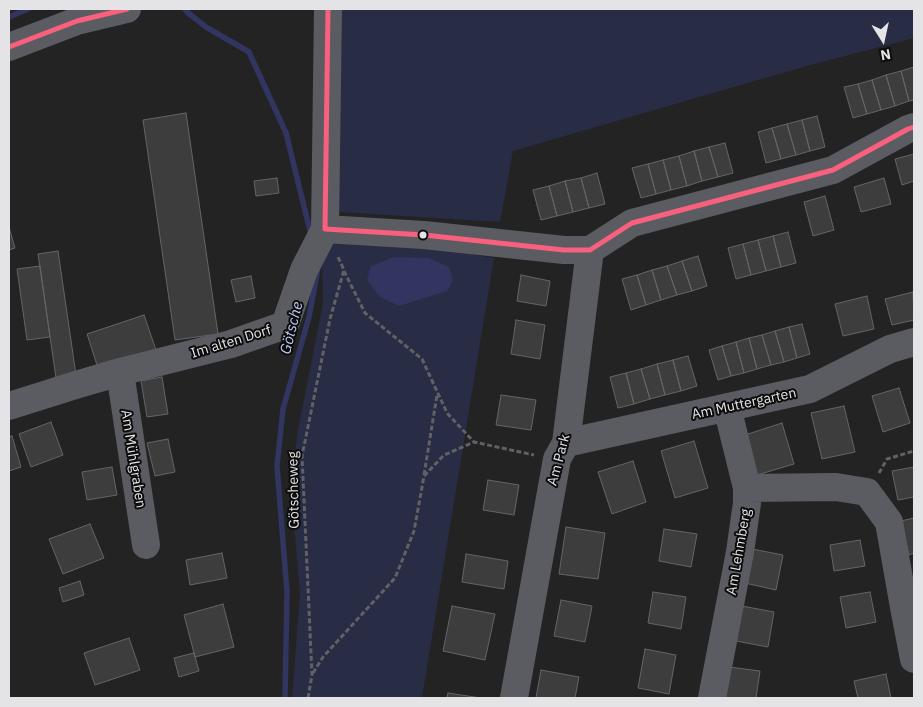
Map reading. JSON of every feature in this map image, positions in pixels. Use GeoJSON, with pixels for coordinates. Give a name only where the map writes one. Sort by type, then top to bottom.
{"type":"FeatureCollection","features":[{"type":"Feature","properties":{"kind":"street"},"geometry":{"type":"LineString","coordinates":[[9,47],[77,21],[127,9]]}},
{"type":"Feature","properties":{"kind":"street","name":"Im alten Dorf"},"geometry":{"type":"LineString","coordinates":[[9,406],[120,372],[231,344],[285,325],[304,270],[325,229],[328,9]]}},
{"type":"Feature","properties":{"kind":"street"},"geometry":{"type":"LineString","coordinates":[[325,229],[424,235],[564,250],[590,250],[632,223],[833,170],[914,127]]}},
{"type":"Feature","properties":{"kind":"street","name":"Am Park"},"geometry":{"type":"LineString","coordinates":[[514,698],[561,451],[590,250]]}},
{"type":"Feature","properties":{"kind":"street","name":"Am Muttergarten"},"geometry":{"type":"LineString","coordinates":[[561,451],[727,407],[810,389],[890,349],[914,342]]}},
{"type":"Feature","properties":{"kind":"street","name":"Am Mühlgraben"},"geometry":{"type":"LineString","coordinates":[[120,372],[146,546]]}},
{"type":"Feature","properties":{"kind":"street","name":"Am Lehmberg"},"geometry":{"type":"LineString","coordinates":[[712,698],[740,552],[747,502],[747,488],[727,407]]}},
{"type":"Feature","properties":{"kind":"street"},"geometry":{"type":"LineString","coordinates":[[747,488],[836,487],[867,492],[888,522],[914,659]]}},
{"type":"Feature","properties":{"kind":"path"},"geometry":{"type":"LineString","coordinates":[[325,229],[365,313],[422,359],[447,413],[474,442]]}},
{"type":"Feature","properties":{"kind":"path","name":"Götscheweg"},"geometry":{"type":"LineString","coordinates":[[308,698],[312,675],[302,456],[330,319],[344,270]]}},
{"type":"Feature","properties":{"kind":"path"},"geometry":{"type":"LineString","coordinates":[[312,675],[323,657],[396,578],[414,531],[437,393]]}},
{"type":"Feature","properties":{"kind":"path"},"geometry":{"type":"LineString","coordinates":[[424,476],[444,455],[474,442],[561,451]]}},
{"type":"Feature","properties":{"kind":"path"},"geometry":{"type":"LineString","coordinates":[[867,492],[887,459],[914,452]]}},
{"type":"Feature","properties":{"kind":"shaded area"},"geometry":{"type":"Polygon","coordinates":[[[342,9],[914,9],[914,38],[803,67],[513,151],[500,222],[338,212],[342,9]]]}},
{"type":"Feature","properties":{"kind":"shaded area"},"geometry":{"type":"Polygon","coordinates":[[[344,242],[436,248],[494,258],[422,698],[292,698],[300,593],[291,490],[297,435],[323,303],[322,260],[326,246],[344,242]]]}},
{"type":"Feature","properties":{"kind":"water"},"geometry":{"type":"Polygon","coordinates":[[[394,257],[429,258],[449,267],[453,280],[447,291],[399,306],[380,297],[367,280],[371,266],[394,257]]]}},
{"type":"Feature","properties":{"kind":"building"},"geometry":{"type":"Polygon","coordinates":[[[914,67],[914,100],[909,101],[901,71],[914,67]]]}},
{"type":"Feature","properties":{"kind":"building"},"geometry":{"type":"Polygon","coordinates":[[[901,71],[909,101],[895,106],[886,75],[901,71]]]}},
{"type":"Feature","properties":{"kind":"building"},"geometry":{"type":"Polygon","coordinates":[[[886,75],[895,106],[881,110],[872,80],[886,75]]]}},
{"type":"Feature","properties":{"kind":"building"},"geometry":{"type":"Polygon","coordinates":[[[872,80],[881,110],[867,114],[858,84],[872,80]]]}},
{"type":"Feature","properties":{"kind":"building"},"geometry":{"type":"Polygon","coordinates":[[[858,84],[867,114],[853,118],[844,87],[858,84]]]}},
{"type":"Feature","properties":{"kind":"building"},"geometry":{"type":"Polygon","coordinates":[[[186,113],[218,334],[175,340],[143,120],[186,113]]]}},
{"type":"Feature","properties":{"kind":"building"},"geometry":{"type":"Polygon","coordinates":[[[817,116],[825,147],[810,151],[802,120],[817,116]]]}},
{"type":"Feature","properties":{"kind":"building"},"geometry":{"type":"Polygon","coordinates":[[[802,120],[810,151],[796,155],[787,124],[802,120]]]}},
{"type":"Feature","properties":{"kind":"building"},"geometry":{"type":"Polygon","coordinates":[[[787,124],[796,155],[781,159],[772,128],[787,124]]]}},
{"type":"Feature","properties":{"kind":"building"},"geometry":{"type":"Polygon","coordinates":[[[772,128],[781,159],[766,163],[758,132],[772,128]]]}},
{"type":"Feature","properties":{"kind":"building"},"geometry":{"type":"Polygon","coordinates":[[[725,143],[733,173],[718,177],[709,147],[725,143]]]}},
{"type":"Feature","properties":{"kind":"building"},"geometry":{"type":"Polygon","coordinates":[[[709,147],[718,177],[702,181],[694,151],[709,147]]]}},
{"type":"Feature","properties":{"kind":"building"},"geometry":{"type":"Polygon","coordinates":[[[694,151],[702,181],[687,186],[679,156],[694,151]]]}},
{"type":"Feature","properties":{"kind":"building"},"geometry":{"type":"Polygon","coordinates":[[[914,154],[914,181],[902,185],[895,159],[914,154]]]}},
{"type":"Feature","properties":{"kind":"building"},"geometry":{"type":"Polygon","coordinates":[[[679,156],[687,186],[671,190],[663,160],[679,156]]]}},
{"type":"Feature","properties":{"kind":"building"},"geometry":{"type":"Polygon","coordinates":[[[663,160],[671,190],[656,194],[648,164],[663,160]]]}},
{"type":"Feature","properties":{"kind":"building"},"geometry":{"type":"Polygon","coordinates":[[[648,164],[656,194],[641,198],[632,168],[648,164]]]}},
{"type":"Feature","properties":{"kind":"building"},"geometry":{"type":"Polygon","coordinates":[[[597,173],[605,204],[589,208],[581,178],[597,173]]]}},
{"type":"Feature","properties":{"kind":"building"},"geometry":{"type":"Polygon","coordinates":[[[277,178],[279,193],[256,196],[254,181],[277,178]]]}},
{"type":"Feature","properties":{"kind":"building"},"geometry":{"type":"Polygon","coordinates":[[[581,178],[589,208],[573,212],[565,181],[581,178]]]}},
{"type":"Feature","properties":{"kind":"building"},"geometry":{"type":"Polygon","coordinates":[[[884,178],[891,204],[861,212],[854,187],[884,178]]]}},
{"type":"Feature","properties":{"kind":"building"},"geometry":{"type":"Polygon","coordinates":[[[565,181],[573,212],[557,216],[549,186],[565,181]]]}},
{"type":"Feature","properties":{"kind":"building"},"geometry":{"type":"Polygon","coordinates":[[[549,186],[557,216],[541,220],[533,190],[549,186]]]}},
{"type":"Feature","properties":{"kind":"building"},"geometry":{"type":"Polygon","coordinates":[[[825,196],[834,230],[813,236],[804,202],[825,196]]]}},
{"type":"Feature","properties":{"kind":"building"},"geometry":{"type":"Polygon","coordinates":[[[9,227],[15,248],[9,250],[9,227]]]}},
{"type":"Feature","properties":{"kind":"building"},"geometry":{"type":"Polygon","coordinates":[[[788,232],[796,263],[781,267],[773,236],[788,232]]]}},
{"type":"Feature","properties":{"kind":"building"},"geometry":{"type":"Polygon","coordinates":[[[773,236],[781,267],[766,271],[758,240],[773,236]]]}},
{"type":"Feature","properties":{"kind":"building"},"geometry":{"type":"Polygon","coordinates":[[[758,240],[766,271],[751,275],[743,244],[758,240]]]}},
{"type":"Feature","properties":{"kind":"building"},"geometry":{"type":"Polygon","coordinates":[[[743,244],[751,275],[736,279],[728,248],[743,244]]]}},
{"type":"Feature","properties":{"kind":"building"},"geometry":{"type":"Polygon","coordinates":[[[58,251],[76,375],[56,378],[38,254],[58,251]]]}},
{"type":"Feature","properties":{"kind":"building"},"geometry":{"type":"Polygon","coordinates":[[[698,256],[707,286],[692,291],[682,261],[698,256]]]}},
{"type":"Feature","properties":{"kind":"building"},"geometry":{"type":"Polygon","coordinates":[[[682,261],[692,291],[677,295],[667,266],[682,261]]]}},
{"type":"Feature","properties":{"kind":"building"},"geometry":{"type":"Polygon","coordinates":[[[40,266],[50,337],[27,340],[17,269],[40,266]]]}},
{"type":"Feature","properties":{"kind":"building"},"geometry":{"type":"Polygon","coordinates":[[[667,266],[677,295],[661,300],[652,270],[667,266]]]}},
{"type":"Feature","properties":{"kind":"building"},"geometry":{"type":"Polygon","coordinates":[[[652,270],[661,300],[646,305],[637,275],[652,270]]]}},
{"type":"Feature","properties":{"kind":"building"},"geometry":{"type":"Polygon","coordinates":[[[521,275],[550,281],[546,306],[517,301],[521,275]]]}},
{"type":"Feature","properties":{"kind":"building"},"geometry":{"type":"Polygon","coordinates":[[[637,275],[646,305],[631,310],[622,279],[637,275]]]}},
{"type":"Feature","properties":{"kind":"building"},"geometry":{"type":"Polygon","coordinates":[[[251,276],[255,298],[236,302],[231,280],[251,276]]]}},
{"type":"Feature","properties":{"kind":"building"},"geometry":{"type":"Polygon","coordinates":[[[913,292],[914,320],[892,325],[885,299],[913,292]]]}},
{"type":"Feature","properties":{"kind":"building"},"geometry":{"type":"Polygon","coordinates":[[[867,296],[874,329],[843,336],[835,304],[867,296]]]}},
{"type":"Feature","properties":{"kind":"building"},"geometry":{"type":"Polygon","coordinates":[[[144,315],[156,350],[98,368],[87,334],[144,315]]]}},
{"type":"Feature","properties":{"kind":"building"},"geometry":{"type":"Polygon","coordinates":[[[516,320],[545,325],[540,359],[511,354],[516,320]]]}},
{"type":"Feature","properties":{"kind":"building"},"geometry":{"type":"Polygon","coordinates":[[[802,324],[810,354],[797,358],[789,327],[802,324]]]}},
{"type":"Feature","properties":{"kind":"building"},"geometry":{"type":"Polygon","coordinates":[[[789,327],[797,358],[784,362],[775,331],[789,327]]]}},
{"type":"Feature","properties":{"kind":"building"},"geometry":{"type":"Polygon","coordinates":[[[775,331],[784,362],[771,365],[762,335],[775,331]]]}},
{"type":"Feature","properties":{"kind":"building"},"geometry":{"type":"Polygon","coordinates":[[[762,335],[771,365],[757,369],[749,338],[762,335]]]}},
{"type":"Feature","properties":{"kind":"building"},"geometry":{"type":"Polygon","coordinates":[[[749,338],[757,369],[744,373],[736,342],[749,338]]]}},
{"type":"Feature","properties":{"kind":"building"},"geometry":{"type":"Polygon","coordinates":[[[736,342],[744,373],[731,376],[722,346],[736,342]]]}},
{"type":"Feature","properties":{"kind":"building"},"geometry":{"type":"Polygon","coordinates":[[[722,346],[731,376],[718,380],[709,350],[722,346]]]}},
{"type":"Feature","properties":{"kind":"building"},"geometry":{"type":"Polygon","coordinates":[[[688,356],[697,386],[681,391],[673,360],[688,356]]]}},
{"type":"Feature","properties":{"kind":"building"},"geometry":{"type":"Polygon","coordinates":[[[673,360],[681,391],[665,395],[657,364],[673,360]]]}},
{"type":"Feature","properties":{"kind":"building"},"geometry":{"type":"Polygon","coordinates":[[[657,364],[665,395],[650,399],[641,369],[657,364]]]}},
{"type":"Feature","properties":{"kind":"building"},"geometry":{"type":"Polygon","coordinates":[[[641,369],[650,399],[634,404],[626,373],[641,369]]]}},
{"type":"Feature","properties":{"kind":"building"},"geometry":{"type":"Polygon","coordinates":[[[626,373],[634,404],[618,408],[610,377],[626,373]]]}},
{"type":"Feature","properties":{"kind":"building"},"geometry":{"type":"Polygon","coordinates":[[[162,377],[168,414],[147,417],[141,381],[162,377]]]}},
{"type":"Feature","properties":{"kind":"building"},"geometry":{"type":"Polygon","coordinates":[[[899,388],[910,423],[883,432],[872,396],[899,388]]]}},
{"type":"Feature","properties":{"kind":"building"},"geometry":{"type":"Polygon","coordinates":[[[501,395],[536,400],[531,430],[496,425],[501,395]]]}},
{"type":"Feature","properties":{"kind":"building"},"geometry":{"type":"Polygon","coordinates":[[[844,406],[855,452],[822,459],[811,413],[844,406]]]}},
{"type":"Feature","properties":{"kind":"building"},"geometry":{"type":"Polygon","coordinates":[[[51,422],[63,455],[31,467],[19,434],[51,422]]]}},
{"type":"Feature","properties":{"kind":"building"},"geometry":{"type":"Polygon","coordinates":[[[782,423],[794,464],[757,475],[745,435],[782,423]]]}},
{"type":"Feature","properties":{"kind":"building"},"geometry":{"type":"Polygon","coordinates":[[[12,436],[21,467],[9,471],[9,437],[12,436]]]}},
{"type":"Feature","properties":{"kind":"building"},"geometry":{"type":"Polygon","coordinates":[[[168,439],[175,472],[155,476],[147,443],[168,439]]]}},
{"type":"Feature","properties":{"kind":"building"},"geometry":{"type":"Polygon","coordinates":[[[694,441],[708,488],[675,498],[661,451],[694,441]]]}},
{"type":"Feature","properties":{"kind":"building"},"geometry":{"type":"Polygon","coordinates":[[[633,461],[646,502],[612,514],[598,472],[633,461]]]}},
{"type":"Feature","properties":{"kind":"building"},"geometry":{"type":"Polygon","coordinates":[[[112,467],[117,495],[87,500],[82,472],[112,467]]]}},
{"type":"Feature","properties":{"kind":"building"},"geometry":{"type":"Polygon","coordinates":[[[914,467],[914,497],[898,500],[892,471],[914,467]]]}},
{"type":"Feature","properties":{"kind":"building"},"geometry":{"type":"Polygon","coordinates":[[[488,480],[519,485],[514,515],[483,510],[488,480]]]}},
{"type":"Feature","properties":{"kind":"building"},"geometry":{"type":"Polygon","coordinates":[[[914,518],[914,553],[909,555],[901,521],[914,518]]]}},
{"type":"Feature","properties":{"kind":"building"},"geometry":{"type":"Polygon","coordinates":[[[90,524],[104,558],[63,574],[49,539],[90,524]]]}},
{"type":"Feature","properties":{"kind":"building"},"geometry":{"type":"Polygon","coordinates":[[[566,527],[605,533],[598,579],[559,574],[566,527]]]}},
{"type":"Feature","properties":{"kind":"building"},"geometry":{"type":"Polygon","coordinates":[[[664,529],[697,534],[691,567],[659,561],[664,529]]]}},
{"type":"Feature","properties":{"kind":"building"},"geometry":{"type":"Polygon","coordinates":[[[860,540],[865,566],[834,571],[830,545],[860,540]]]}},
{"type":"Feature","properties":{"kind":"building"},"geometry":{"type":"Polygon","coordinates":[[[752,549],[783,555],[776,590],[745,583],[752,549]]]}},
{"type":"Feature","properties":{"kind":"building"},"geometry":{"type":"Polygon","coordinates":[[[222,553],[227,578],[190,585],[186,560],[222,553]]]}},
{"type":"Feature","properties":{"kind":"building"},"geometry":{"type":"Polygon","coordinates":[[[466,554],[508,561],[504,589],[462,582],[466,554]]]}},
{"type":"Feature","properties":{"kind":"building"},"geometry":{"type":"Polygon","coordinates":[[[80,581],[84,595],[63,602],[59,588],[80,581]]]}},
{"type":"Feature","properties":{"kind":"building"},"geometry":{"type":"Polygon","coordinates":[[[653,592],[686,597],[681,629],[648,623],[653,592]]]}},
{"type":"Feature","properties":{"kind":"building"},"geometry":{"type":"Polygon","coordinates":[[[870,592],[876,622],[846,628],[840,597],[870,592]]]}},
{"type":"Feature","properties":{"kind":"building"},"geometry":{"type":"Polygon","coordinates":[[[561,600],[592,606],[585,642],[554,636],[561,600]]]}},
{"type":"Feature","properties":{"kind":"building"},"geometry":{"type":"Polygon","coordinates":[[[223,604],[234,647],[195,657],[184,615],[223,604]]]}},
{"type":"Feature","properties":{"kind":"building"},"geometry":{"type":"Polygon","coordinates":[[[452,606],[495,614],[485,660],[443,651],[452,606]]]}},
{"type":"Feature","properties":{"kind":"building"},"geometry":{"type":"Polygon","coordinates":[[[742,606],[774,612],[768,647],[736,641],[742,606]]]}},
{"type":"Feature","properties":{"kind":"building"},"geometry":{"type":"Polygon","coordinates":[[[129,638],[140,670],[95,685],[84,653],[129,638]]]}},
{"type":"Feature","properties":{"kind":"building"},"geometry":{"type":"Polygon","coordinates":[[[645,649],[676,655],[669,694],[638,688],[645,649]]]}},
{"type":"Feature","properties":{"kind":"building"},"geometry":{"type":"Polygon","coordinates":[[[194,653],[199,671],[179,677],[174,658],[194,653]]]}},
{"type":"Feature","properties":{"kind":"building"},"geometry":{"type":"Polygon","coordinates":[[[729,667],[760,671],[756,698],[725,698],[729,667]]]}},
{"type":"Feature","properties":{"kind":"building"},"geometry":{"type":"Polygon","coordinates":[[[541,670],[579,677],[575,698],[536,698],[541,670]]]}},
{"type":"Feature","properties":{"kind":"building"},"geometry":{"type":"Polygon","coordinates":[[[886,674],[891,698],[858,698],[854,681],[886,674]]]}},
{"type":"Feature","properties":{"kind":"building"},"geometry":{"type":"Polygon","coordinates":[[[448,693],[481,698],[447,698],[448,693]]]}},
{"type":"Feature","properties":{"kind":"waterway"},"geometry":{"type":"LineString","coordinates":[[9,17],[28,9]]}},
{"type":"Feature","properties":{"kind":"waterway","name":"Götsche"},"geometry":{"type":"LineString","coordinates":[[185,9],[206,27],[249,52],[286,133],[311,235]]}},
{"type":"Feature","properties":{"kind":"waterway","name":"Götsche"},"geometry":{"type":"LineString","coordinates":[[285,698],[287,592],[277,466],[283,409],[309,317],[318,268]]}},
{"type":"Feature","properties":{"kind":"transit line"},"geometry":{"type":"LineString","coordinates":[[9,47],[77,21],[127,9]]}},
{"type":"Feature","properties":{"kind":"transit line"},"geometry":{"type":"LineString","coordinates":[[328,9],[325,229],[424,235],[564,250],[590,250],[632,223],[833,170],[914,127]]}}]}
